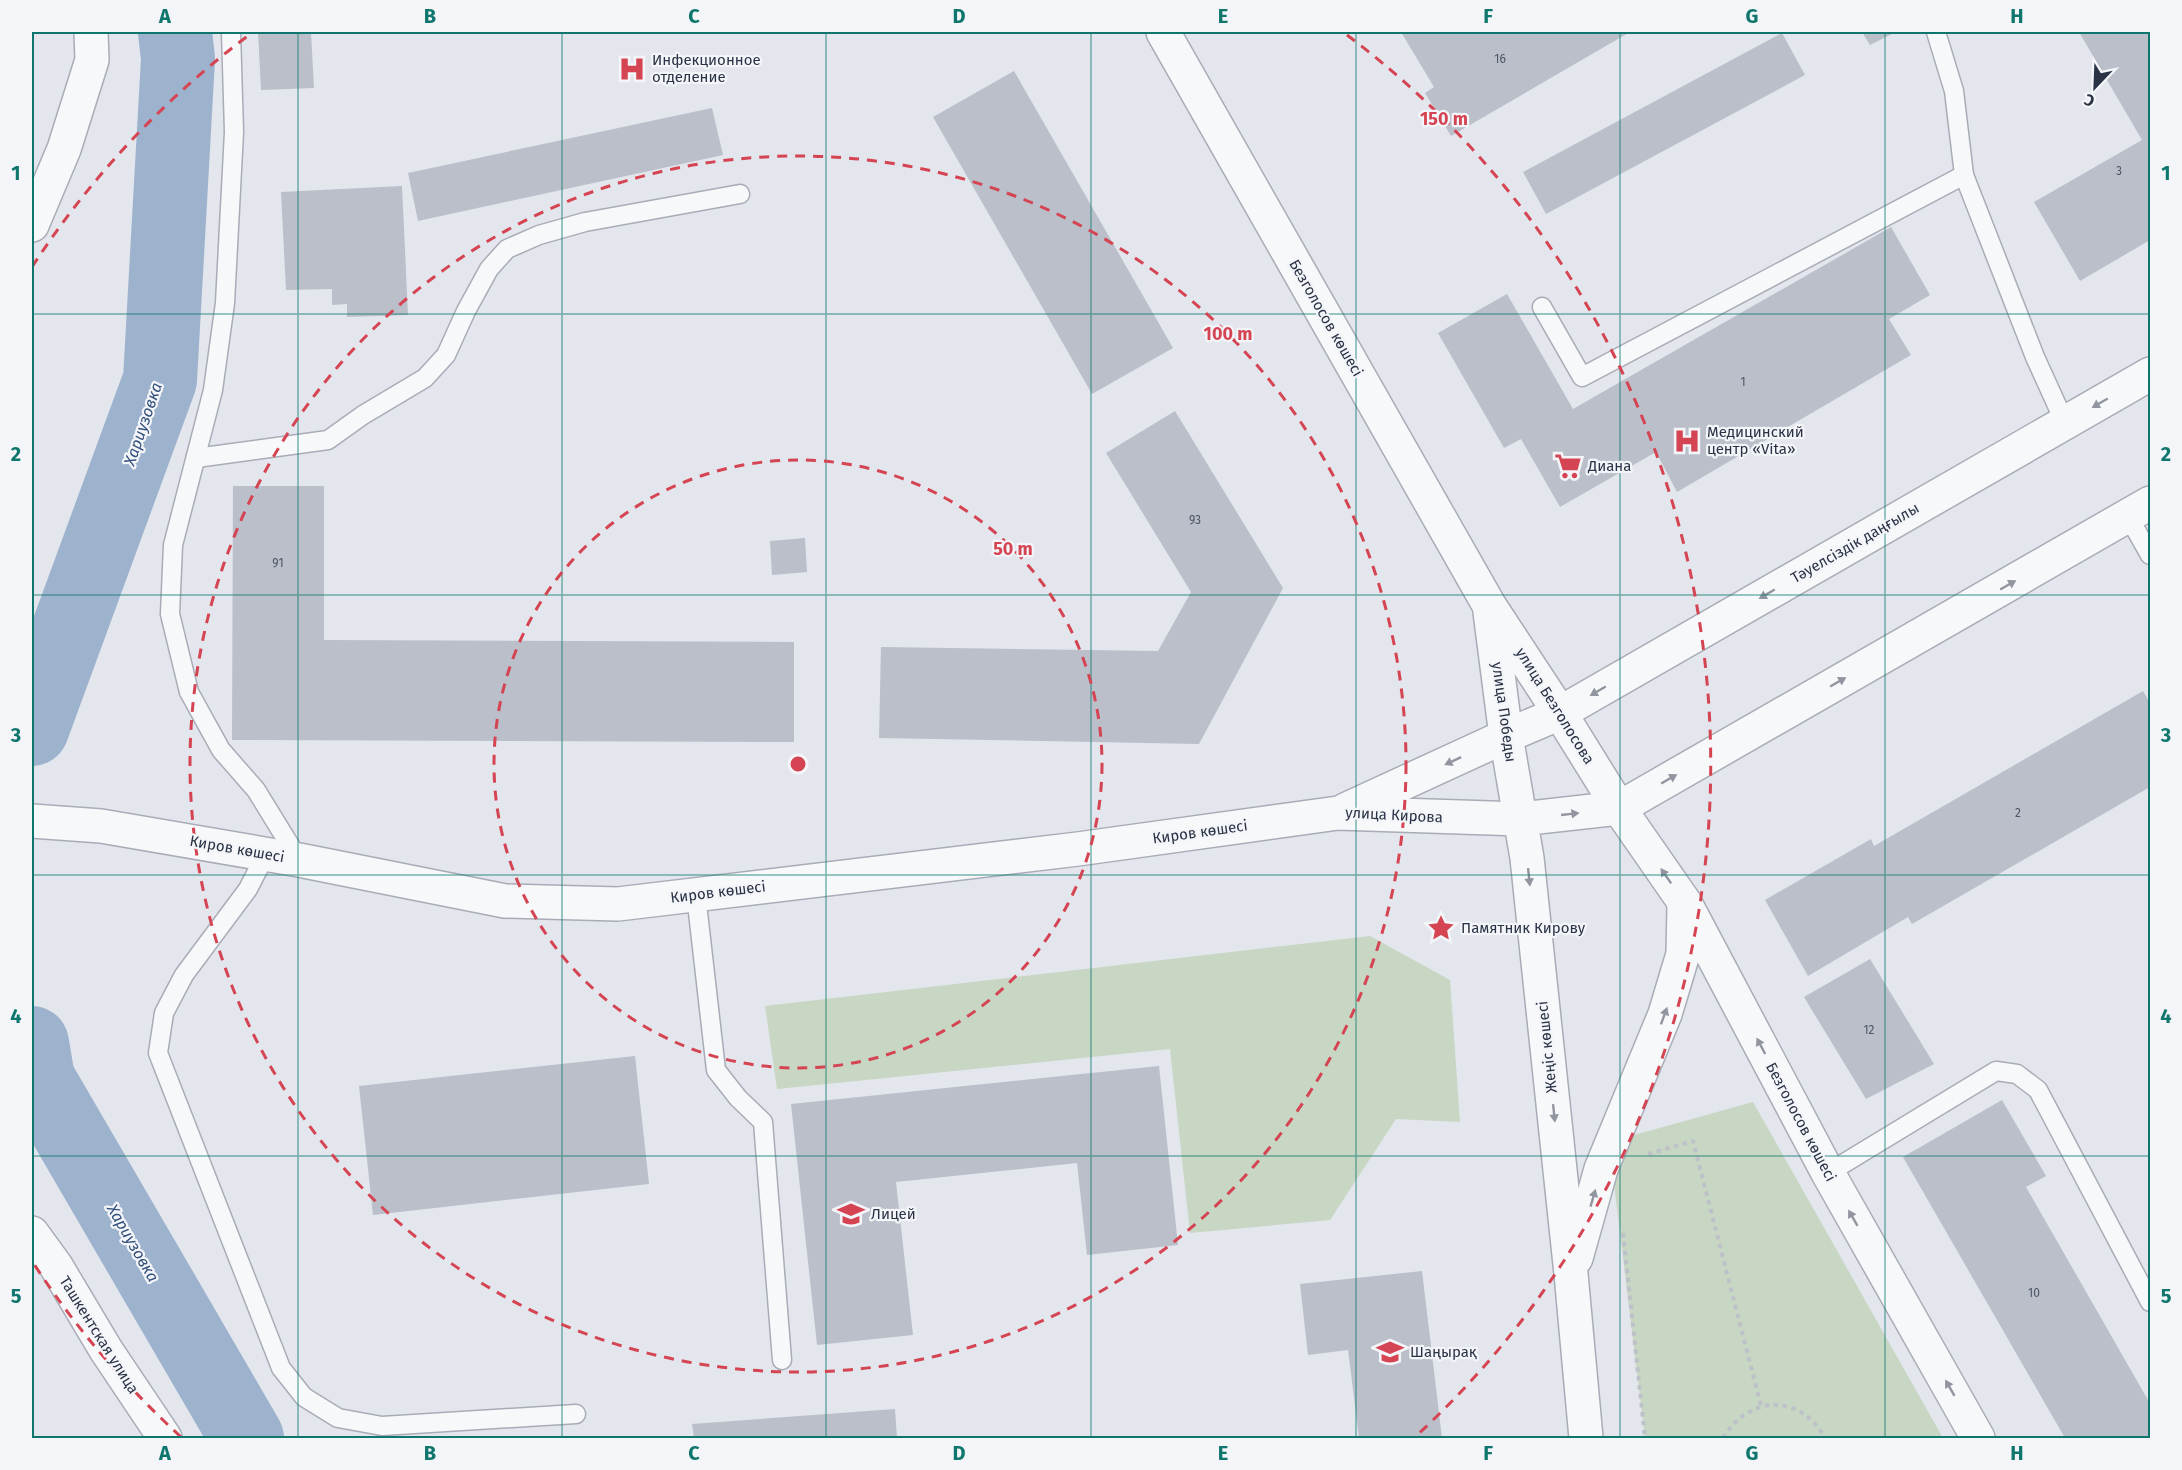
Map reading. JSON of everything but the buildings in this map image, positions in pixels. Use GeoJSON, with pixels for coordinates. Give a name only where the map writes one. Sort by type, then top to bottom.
{"type":"FeatureCollection","features":[{"type":"Feature","properties":{"kind":"street"},"geometry":{"type":"LineString","coordinates":[[32,225],[64,149],[92,60],[91,32]]}},
{"type":"Feature","properties":{"kind":"street","name":"Безголосов көшесі"},"geometry":{"type":"LineString","coordinates":[[1163,32],[1490,605]]}},
{"type":"Feature","properties":{"kind":"street","name":"Тәуелсіздік даңғылы"},"geometry":{"type":"LineString","coordinates":[[1506,736],[1560,713],[2151,374]]}},
{"type":"Feature","properties":{"kind":"street"},"geometry":{"type":"LineString","coordinates":[[1619,808],[2139,510]]}},
{"type":"Feature","properties":{"kind":"street","name":"улица Безголосова"},"geometry":{"type":"LineString","coordinates":[[1490,605],[1619,808]]}},
{"type":"Feature","properties":{"kind":"street","name":"улица Победы"},"geometry":{"type":"LineString","coordinates":[[1490,605],[1506,736],[1521,819]]}},
{"type":"Feature","properties":{"kind":"street","name":"улица Кирова"},"geometry":{"type":"LineString","coordinates":[[1338,813],[1506,736]]}},
{"type":"Feature","properties":{"kind":"street","name":"Безголосов көшесі"},"geometry":{"type":"LineString","coordinates":[[1619,808],[1684,903],[1828,1173],[1978,1438]]}},
{"type":"Feature","properties":{"kind":"street","name":"улица Кирова"},"geometry":{"type":"LineString","coordinates":[[1338,813],[1521,819],[1619,808]]}},
{"type":"Feature","properties":{"kind":"street","name":"Киров көшесі"},"geometry":{"type":"LineString","coordinates":[[32,821],[101,826],[299,860],[505,901],[618,904],[1078,849],[1338,813]]}},
{"type":"Feature","properties":{"kind":"street","name":"Жеңіс көшесі"},"geometry":{"type":"LineString","coordinates":[[1521,819],[1571,1274],[1586,1438]]}},
{"type":"Feature","properties":{"kind":"street","name":"Жеңіс көшесі"},"geometry":{"type":"LineString","coordinates":[[1571,1274],[1601,1169],[1665,1014],[1683,954],[1684,903]]}},
{"type":"Feature","properties":{"kind":"street","name":"Ташкентская улица"},"geometry":{"type":"LineString","coordinates":[[32,1233],[56,1266],[106,1350],[165,1438]]}},
{"type":"Feature","properties":{"kind":"lane"},"geometry":{"type":"LineString","coordinates":[[231,32],[234,132],[225,303],[213,390],[173,545],[170,614],[189,692],[221,750],[256,790],[299,860]]}},
{"type":"Feature","properties":{"kind":"lane"},"geometry":{"type":"LineString","coordinates":[[1936,32],[1954,90],[1964,175],[2035,357],[2065,423]]}},
{"type":"Feature","properties":{"kind":"lane"},"geometry":{"type":"LineString","coordinates":[[1542,307],[1582,377],[1964,175]]}},
{"type":"Feature","properties":{"kind":"lane"},"geometry":{"type":"LineString","coordinates":[[196,458],[328,440],[363,415],[425,378],[446,355],[489,269],[507,249],[539,235],[585,222],[740,194]]}},
{"type":"Feature","properties":{"kind":"lane"},"geometry":{"type":"LineString","coordinates":[[2139,510],[2151,555]]}},
{"type":"Feature","properties":{"kind":"lane"},"geometry":{"type":"LineString","coordinates":[[266,854],[248,889],[184,975],[164,1013],[158,1053],[281,1368],[304,1397],[338,1418],[382,1426],[576,1414]]}},
{"type":"Feature","properties":{"kind":"lane"},"geometry":{"type":"LineString","coordinates":[[696,895],[716,1070],[738,1098],[763,1122],[782,1360]]}},
{"type":"Feature","properties":{"kind":"lane"},"geometry":{"type":"LineString","coordinates":[[1828,1173],[1996,1071],[2017,1074],[2038,1090],[2151,1302]]}},
{"type":"Feature","properties":{"kind":"path"},"geometry":{"type":"LineString","coordinates":[[1638,1157],[1693,1142],[1761,1406]]}},
{"type":"Feature","properties":{"kind":"path"},"geometry":{"type":"LineString","coordinates":[[1623,1232],[1645,1438]]}},
{"type":"Feature","properties":{"kind":"path"},"geometry":{"type":"LineString","coordinates":[[1723,1438],[1731,1425],[1744,1413],[1761,1406],[1779,1405],[1797,1411],[1814,1421],[1825,1438]]}},
{"type":"Feature","properties":{"kind":"green space"},"geometry":{"type":"Polygon","coordinates":[[[1370,936],[1450,980],[1460,1122],[1396,1119],[1330,1220],[1190,1233],[1170,1049],[777,1089],[765,1006],[1370,936]]]}},
{"type":"Feature","properties":{"kind":"green space"},"geometry":{"type":"Polygon","coordinates":[[[1753,1102],[1943,1438],[1645,1438],[1609,1142],[1753,1102]]]}},
{"type":"Feature","properties":{"kind":"waterway","name":"Хариузовка"},"geometry":{"type":"LineString","coordinates":[[32,729],[160,380],[178,59],[175,32]]}},
{"type":"Feature","properties":{"kind":"waterway","name":"Хариузовка"},"geometry":{"type":"LineString","coordinates":[[32,1043],[38,1079],[247,1438]]}},
{"type":"Feature","properties":{"kind":"place","name":"Инфекционное отделение"},"geometry":{"type":"Point","coordinates":[632,69]}},
{"type":"Feature","properties":{"kind":"place","name":"Медицинский центр «Vita»"},"geometry":{"type":"Point","coordinates":[1687,441]}},
{"type":"Feature","properties":{"kind":"place","name":"Диана"},"geometry":{"type":"Point","coordinates":[1568,466]}},
{"type":"Feature","properties":{"kind":"place","name":"Памятник Кирову"},"geometry":{"type":"Point","coordinates":[1441,928]}},
{"type":"Feature","properties":{"kind":"place","name":"Лицей"},"geometry":{"type":"Point","coordinates":[851,1214]}},
{"type":"Feature","properties":{"kind":"place","name":"Шаңырақ"},"geometry":{"type":"Point","coordinates":[1390,1352]}}]}
